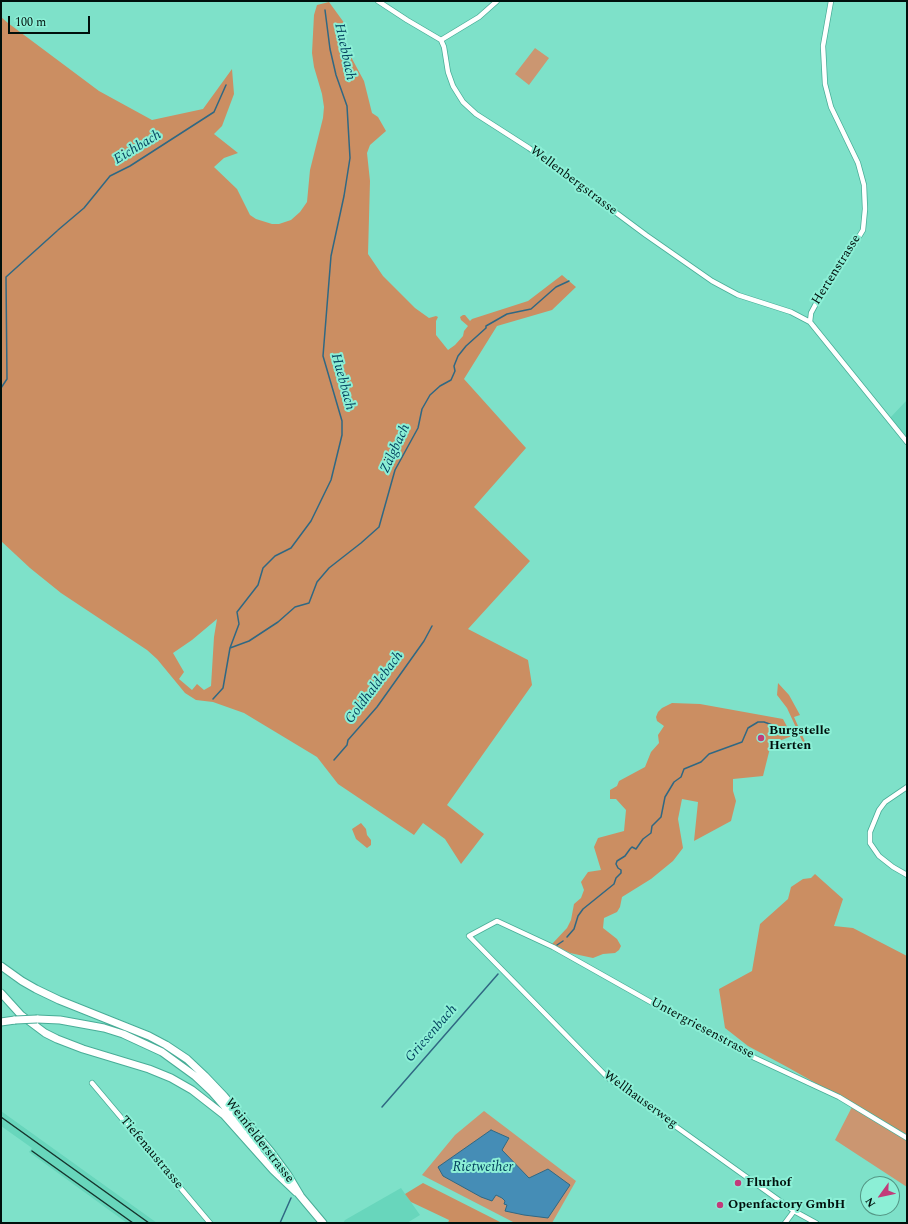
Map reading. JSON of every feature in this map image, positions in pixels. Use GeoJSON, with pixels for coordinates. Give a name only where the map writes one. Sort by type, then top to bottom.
{"type":"FeatureCollection","features":[{"type":"Feature","properties":{"kind":"main road","name":"Weinfelderstrasse"},"geometry":{"type":"LineString","coordinates":[[1,966],[36,989],[149,1036],[187,1059],[206,1076],[271,1152],[288,1175],[300,1195]]}},
{"type":"Feature","properties":{"kind":"main road","name":"Weinfelderstrasse"},"geometry":{"type":"LineString","coordinates":[[1,993],[20,1015],[57,1039],[83,1049],[149,1069],[171,1078],[192,1090],[224,1115],[273,1170],[300,1195]]}},
{"type":"Feature","properties":{"kind":"main road"},"geometry":{"type":"LineString","coordinates":[[1,1022],[37,1019],[60,1020],[83,1024],[123,1034],[162,1052],[195,1076],[223,1103],[323,1223]]}},
{"type":"Feature","properties":{"kind":"street"},"geometry":{"type":"LineString","coordinates":[[378,1],[441,40],[479,17],[497,1]]}},
{"type":"Feature","properties":{"kind":"street","name":"Hertenstrasse"},"geometry":{"type":"LineString","coordinates":[[831,1],[823,46],[824,84],[831,108],[858,162],[864,185],[865,209],[863,230],[826,285],[811,313],[810,322],[907,442]]}},
{"type":"Feature","properties":{"kind":"street","name":"Wellenbergstrasse"},"geometry":{"type":"LineString","coordinates":[[441,40],[445,49],[448,72],[453,86],[463,102],[476,114],[529,148],[646,235],[712,281],[738,295],[791,312],[810,322]]}},
{"type":"Feature","properties":{"kind":"street"},"geometry":{"type":"LineString","coordinates":[[907,787],[886,802],[879,810],[870,832],[870,843],[879,856],[893,867],[907,875]]}},
{"type":"Feature","properties":{"kind":"street","name":"Untergriesenstrasse"},"geometry":{"type":"LineString","coordinates":[[469,936],[497,921],[553,947],[656,1005],[755,1058],[839,1097],[907,1138]]}},
{"type":"Feature","properties":{"kind":"street","name":"Wellhauserweg"},"geometry":{"type":"LineString","coordinates":[[469,936],[608,1078],[794,1210],[816,1223]]}},
{"type":"Feature","properties":{"kind":"street","name":"Tiefenaustrasse"},"geometry":{"type":"LineString","coordinates":[[92,1083],[210,1223]]}},
{"type":"Feature","properties":{"kind":"street"},"geometry":{"type":"LineString","coordinates":[[784,1223],[794,1210]]}},
{"type":"Feature","properties":{"kind":"shaded area"},"geometry":{"type":"Polygon","coordinates":[[[329,2],[345,24],[343,42],[364,81],[372,113],[378,117],[386,131],[370,145],[367,153],[370,181],[368,254],[383,276],[415,308],[429,318],[436,316],[438,317],[436,321],[436,335],[448,350],[463,336],[464,331],[468,326],[461,320],[460,317],[463,315],[465,315],[470,321],[472,319],[528,301],[562,275],[576,287],[552,310],[497,326],[464,379],[526,448],[474,507],[530,561],[468,629],[528,660],[532,685],[447,805],[484,834],[461,864],[445,839],[423,823],[414,835],[338,784],[317,757],[244,713],[213,702],[196,700],[185,693],[157,659],[147,650],[61,593],[30,568],[1,541],[1,17],[99,91],[152,120],[203,109],[232,69],[234,94],[222,126],[214,134],[238,153],[224,158],[214,167],[237,189],[250,215],[256,219],[272,224],[279,224],[291,220],[300,212],[307,202],[310,170],[323,118],[324,107],[322,94],[314,67],[312,53],[314,15],[317,5],[329,2]],[[217,619],[192,640],[173,653],[184,672],[179,679],[192,690],[197,684],[204,690],[211,686],[214,637],[217,619]]]}},
{"type":"Feature","properties":{"kind":"shaded area"},"geometry":{"type":"Polygon","coordinates":[[[535,48],[549,58],[529,85],[515,74],[535,48]]]}},
{"type":"Feature","properties":{"kind":"shaded area"},"geometry":{"type":"Polygon","coordinates":[[[907,400],[907,442],[889,419],[907,400]]]}},
{"type":"Feature","properties":{"kind":"shaded area"},"geometry":{"type":"Polygon","coordinates":[[[778,683],[789,695],[800,715],[794,717],[807,746],[805,747],[787,708],[777,695],[778,683]]]}},
{"type":"Feature","properties":{"kind":"shaded area"},"geometry":{"type":"Polygon","coordinates":[[[672,703],[700,704],[783,719],[792,736],[771,744],[763,776],[733,779],[733,791],[736,801],[731,821],[694,841],[698,802],[682,799],[678,819],[683,848],[673,861],[651,879],[622,897],[620,907],[617,912],[604,918],[603,928],[617,939],[621,946],[619,950],[615,953],[603,954],[593,958],[570,953],[552,944],[567,928],[571,920],[574,904],[581,898],[584,890],[581,882],[588,872],[601,870],[594,847],[598,838],[624,831],[626,810],[616,799],[610,799],[610,790],[617,786],[619,781],[645,767],[651,752],[659,743],[658,735],[664,726],[657,721],[656,717],[658,712],[662,708],[672,703]]]}},
{"type":"Feature","properties":{"kind":"shaded area"},"geometry":{"type":"Polygon","coordinates":[[[361,823],[366,829],[367,835],[371,840],[371,845],[367,848],[356,839],[352,829],[361,823]]]}},
{"type":"Feature","properties":{"kind":"shaded area"},"geometry":{"type":"Polygon","coordinates":[[[815,874],[843,899],[834,926],[853,928],[907,956],[907,1135],[748,1046],[725,1028],[719,989],[752,971],[760,924],[788,899],[791,887],[803,879],[811,878],[815,874]]]}},
{"type":"Feature","properties":{"kind":"shaded area"},"geometry":{"type":"Polygon","coordinates":[[[853,1105],[907,1140],[907,1187],[900,1182],[900,1176],[890,1176],[835,1140],[853,1105]]]}},
{"type":"Feature","properties":{"kind":"shaded area"},"geometry":{"type":"Polygon","coordinates":[[[1,1111],[157,1223],[127,1223],[29,1152],[32,1148],[1,1126],[1,1111]]]}},
{"type":"Feature","properties":{"kind":"shaded area"},"geometry":{"type":"Polygon","coordinates":[[[484,1111],[576,1181],[552,1223],[515,1223],[422,1175],[455,1135],[484,1111]],[[491,1130],[496,1195],[502,1198],[529,1179],[501,1150],[509,1139],[491,1130]]]}},
{"type":"Feature","properties":{"kind":"shaded area"},"geometry":{"type":"Polygon","coordinates":[[[423,1183],[502,1223],[448,1223],[449,1220],[411,1202],[405,1194],[423,1183]]]}},
{"type":"Feature","properties":{"kind":"shaded area"},"geometry":{"type":"Polygon","coordinates":[[[401,1188],[420,1215],[407,1223],[343,1223],[345,1220],[401,1188]]]}},
{"type":"Feature","properties":{"kind":"water","name":"Rietweiher"},"geometry":{"type":"Polygon","coordinates":[[[491,1130],[509,1138],[502,1150],[529,1178],[548,1169],[570,1185],[548,1218],[505,1211],[507,1205],[504,1204],[505,1201],[502,1198],[496,1195],[492,1201],[481,1197],[443,1176],[438,1167],[491,1130]]]}},
{"type":"Feature","properties":{"kind":"waterway","name":"Huebbach"},"geometry":{"type":"LineString","coordinates":[[213,699],[223,688],[230,648],[239,624],[237,612],[258,585],[263,568],[275,556],[291,548],[311,521],[331,480],[342,435],[342,421],[323,356],[331,256],[344,196],[350,158],[347,106],[336,75],[330,49],[325,10]]}},
{"type":"Feature","properties":{"kind":"waterway","name":"Eichbach"},"geometry":{"type":"LineString","coordinates":[[58,230],[84,208],[110,176],[130,166],[214,112],[226,85]]}},
{"type":"Feature","properties":{"kind":"waterway","name":"Eichbach"},"geometry":{"type":"LineString","coordinates":[[1,388],[7,379],[6,277],[57,231]]}},
{"type":"Feature","properties":{"kind":"waterway","name":"Zälgbach"},"geometry":{"type":"LineString","coordinates":[[230,648],[249,641],[278,622],[295,607],[309,603],[317,582],[329,568],[379,527],[395,470],[418,428],[422,409],[430,395],[440,386],[451,380],[455,371],[454,366],[458,356],[466,346],[486,328],[486,326],[507,314],[531,309],[556,287],[569,281]]}},
{"type":"Feature","properties":{"kind":"waterway","name":"Goldhaldebach"},"geometry":{"type":"LineString","coordinates":[[334,760],[347,745],[348,740],[377,707],[424,641],[432,626]]}},
{"type":"Feature","properties":{"kind":"waterway","name":"Griesenbach"},"geometry":{"type":"LineString","coordinates":[[567,937],[574,929],[578,916],[583,909],[614,884],[616,878],[621,873],[621,870],[616,864],[617,861],[625,856],[632,847],[636,849],[643,839],[651,833],[652,826],[661,817],[665,797],[674,782],[681,777],[684,769],[701,762],[709,754],[742,742],[748,728],[758,722],[764,722],[781,728]]}},
{"type":"Feature","properties":{"kind":"waterway"},"geometry":{"type":"LineString","coordinates":[[557,945],[563,941]]}},
{"type":"Feature","properties":{"kind":"waterway","name":"Griesenbach"},"geometry":{"type":"LineString","coordinates":[[382,1107],[498,974]]}},
{"type":"Feature","properties":{"kind":"waterway","name":"Griesenbach"},"geometry":{"type":"LineString","coordinates":[[280,1223],[291,1198]]}},
{"type":"Feature","properties":{"kind":"railway"},"geometry":{"type":"LineString","coordinates":[[1,1117],[149,1223]]}},
{"type":"Feature","properties":{"kind":"railway"},"geometry":{"type":"LineString","coordinates":[[32,1151],[133,1223]]}},
{"type":"Feature","properties":{"kind":"place","name":"Burgstelle Herten"},"geometry":{"type":"Point","coordinates":[761,738]}},
{"type":"Feature","properties":{"kind":"place","name":"Flurhof"},"geometry":{"type":"Point","coordinates":[738,1183]}},
{"type":"Feature","properties":{"kind":"place","name":"Openfactory GmbH"},"geometry":{"type":"Point","coordinates":[720,1205]}}]}
